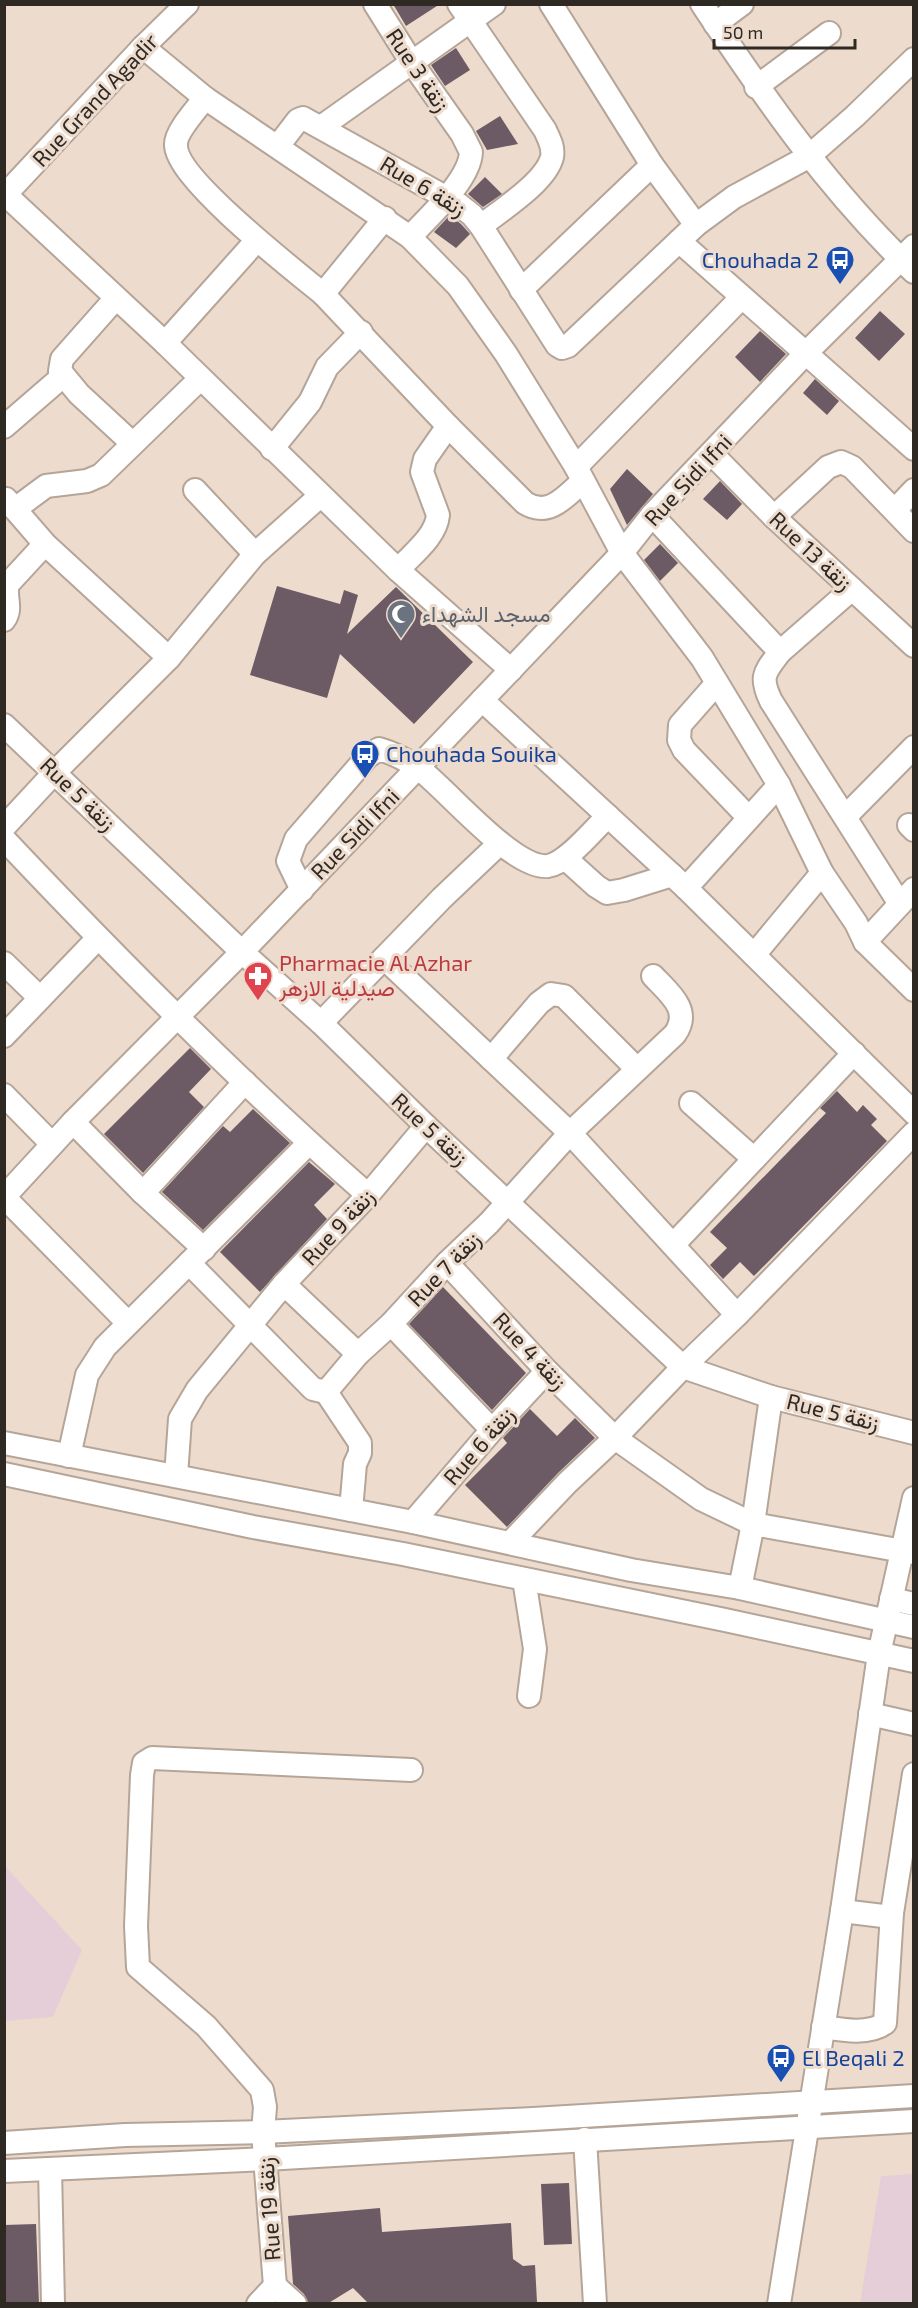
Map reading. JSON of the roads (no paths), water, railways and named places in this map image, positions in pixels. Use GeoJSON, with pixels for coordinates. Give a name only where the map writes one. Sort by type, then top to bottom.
{"type":"FeatureCollection","features":[{"type":"Feature","properties":{"kind":"street","name":"Rue 3 زنقة"},"geometry":{"type":"LineString","coordinates":[[375,4],[412,63],[462,134],[471,152],[471,158],[458,183],[446,197]]}},
{"type":"Feature","properties":{"kind":"street"},"geometry":{"type":"LineString","coordinates":[[321,127],[412,63],[464,13],[494,4]]}},
{"type":"Feature","properties":{"kind":"street"},"geometry":{"type":"LineString","coordinates":[[551,4],[652,165],[696,225]]}},
{"type":"Feature","properties":{"kind":"street"},"geometry":{"type":"LineString","coordinates":[[702,4],[756,87],[808,157],[909,259]]}},
{"type":"Feature","properties":{"kind":"street"},"geometry":{"type":"LineString","coordinates":[[715,24],[742,4]]}},
{"type":"Feature","properties":{"kind":"street","name":"Rue Grand Agadir"},"geometry":{"type":"LineString","coordinates":[[5,196],[143,47],[176,7]]}},
{"type":"Feature","properties":{"kind":"street"},"geometry":{"type":"LineString","coordinates":[[464,13],[545,130],[552,144],[552,156],[541,176],[482,226]]}},
{"type":"Feature","properties":{"kind":"street"},"geometry":{"type":"LineString","coordinates":[[756,87],[829,33]]}},
{"type":"Feature","properties":{"kind":"street"},"geometry":{"type":"LineString","coordinates":[[143,47],[205,98],[410,237],[471,302],[580,474],[622,553],[702,658],[779,785],[822,873],[856,923],[865,942],[914,990]]}},
{"type":"Feature","properties":{"kind":"street"},"geometry":{"type":"LineString","coordinates":[[914,59],[855,116],[808,157],[734,197],[696,225],[679,241],[914,449]]}},
{"type":"Feature","properties":{"kind":"street"},"geometry":{"type":"LineString","coordinates":[[205,98],[176,140],[176,149],[180,159],[197,181],[256,240],[323,294],[448,426],[530,506],[552,507],[742,297]]}},
{"type":"Feature","properties":{"kind":"street","name":"Rue 6 زنقة"},"geometry":{"type":"LineString","coordinates":[[278,146],[300,119],[308,120],[446,197],[472,215],[482,226],[557,345],[562,348],[568,346],[679,241]]}},
{"type":"Feature","properties":{"kind":"street"},"geometry":{"type":"LineString","coordinates":[[521,290],[652,165]]}},
{"type":"Feature","properties":{"kind":"street"},"geometry":{"type":"LineString","coordinates":[[5,196],[165,343],[398,570],[511,670]]}},
{"type":"Feature","properties":{"kind":"street"},"geometry":{"type":"LineString","coordinates":[[410,237],[446,197]]}},
{"type":"Feature","properties":{"kind":"street"},"geometry":{"type":"LineString","coordinates":[[323,294],[384,218]]}},
{"type":"Feature","properties":{"kind":"street"},"geometry":{"type":"LineString","coordinates":[[165,343],[256,240]]}},
{"type":"Feature","properties":{"kind":"street","name":"Rue Sidi Ifni"},"geometry":{"type":"LineString","coordinates":[[4,1197],[73,1122],[242,952],[418,768],[622,553],[652,515],[806,353],[909,259]]}},
{"type":"Feature","properties":{"kind":"street"},"geometry":{"type":"LineString","coordinates":[[116,298],[62,359],[60,365],[63,376],[105,420],[132,443]]}},
{"type":"Feature","properties":{"kind":"street"},"geometry":{"type":"LineString","coordinates":[[272,449],[310,402],[327,367],[361,332]]}},
{"type":"Feature","properties":{"kind":"street"},"geometry":{"type":"LineString","coordinates":[[8,417],[63,376]]}},
{"type":"Feature","properties":{"kind":"street"},"geometry":{"type":"LineString","coordinates":[[169,658],[45,544],[10,504],[46,486],[87,482],[101,475],[200,379]]}},
{"type":"Feature","properties":{"kind":"street"},"geometry":{"type":"LineString","coordinates":[[398,570],[433,532],[437,522],[438,515],[422,472],[425,459],[448,426]]}},
{"type":"Feature","properties":{"kind":"street","name":"Rue 13 زنقة"},"geometry":{"type":"LineString","coordinates":[[712,454],[774,517],[914,646]]}},
{"type":"Feature","properties":{"kind":"street"},"geometry":{"type":"LineString","coordinates":[[774,517],[828,467],[841,462],[852,467],[914,531]]}},
{"type":"Feature","properties":{"kind":"street"},"geometry":{"type":"LineString","coordinates":[[195,490],[255,554]]}},
{"type":"Feature","properties":{"kind":"street"},"geometry":{"type":"LineString","coordinates":[[895,510],[914,490]]}},
{"type":"Feature","properties":{"kind":"street"},"geometry":{"type":"LineString","coordinates":[[4,827],[55,772],[169,658],[255,554],[320,496]]}},
{"type":"Feature","properties":{"kind":"street"},"geometry":{"type":"LineString","coordinates":[[652,515],[780,652]]}},
{"type":"Feature","properties":{"kind":"street"},"geometry":{"type":"LineString","coordinates":[[4,620],[9,610],[8,585],[45,544]]}},
{"type":"Feature","properties":{"kind":"street"},"geometry":{"type":"LineString","coordinates":[[852,589],[780,652],[764,673],[764,686],[771,701],[845,817],[907,897],[865,942]]}},
{"type":"Feature","properties":{"kind":"street"},"geometry":{"type":"LineString","coordinates":[[717,683],[680,725],[679,740],[684,750],[749,818]]}},
{"type":"Feature","properties":{"kind":"street"},"geometry":{"type":"LineString","coordinates":[[482,700],[679,881],[914,1113]]}},
{"type":"Feature","properties":{"kind":"street","name":"Rue 5 زنقة"},"geometry":{"type":"LineString","coordinates":[[4,725],[683,1367],[771,1397],[914,1432]]}},
{"type":"Feature","properties":{"kind":"street"},"geometry":{"type":"LineString","coordinates":[[845,817],[914,747]]}},
{"type":"Feature","properties":{"kind":"street"},"geometry":{"type":"LineString","coordinates":[[302,890],[288,861],[291,848],[296,839],[367,757],[379,749],[395,754],[418,768],[500,843],[520,858],[544,866],[565,858],[608,816]]}},
{"type":"Feature","properties":{"kind":"street"},"geometry":{"type":"LineString","coordinates":[[565,858],[607,893],[679,881],[749,818],[779,785]]}},
{"type":"Feature","properties":{"kind":"street"},"geometry":{"type":"LineString","coordinates":[[4,839],[176,1016],[309,1143],[368,1194]]}},
{"type":"Feature","properties":{"kind":"street"},"geometry":{"type":"LineString","coordinates":[[321,1023],[442,898],[500,843]]}},
{"type":"Feature","properties":{"kind":"street"},"geometry":{"type":"LineString","coordinates":[[754,955],[822,873]]}},
{"type":"Feature","properties":{"kind":"street"},"geometry":{"type":"LineString","coordinates":[[4,1036],[98,938]]}},
{"type":"Feature","properties":{"kind":"street"},"geometry":{"type":"LineString","coordinates":[[384,958],[570,1133],[737,1315]]}},
{"type":"Feature","properties":{"kind":"street"},"geometry":{"type":"LineString","coordinates":[[4,963],[40,998]]}},
{"type":"Feature","properties":{"kind":"street","name":"Rue 7 زنقة"},"geometry":{"type":"LineString","coordinates":[[319,1391],[391,1324],[447,1263],[509,1202],[570,1133],[675,1034],[682,1020],[681,1011],[677,1002],[653,976]]}},
{"type":"Feature","properties":{"kind":"street"},"geometry":{"type":"LineString","coordinates":[[491,1059],[539,1003],[551,994],[564,996],[637,1069]]}},
{"type":"Feature","properties":{"kind":"street"},"geometry":{"type":"LineString","coordinates":[[673,1245],[854,1053]]}},
{"type":"Feature","properties":{"kind":"street"},"geometry":{"type":"LineString","coordinates":[[143,1193],[245,1082]]}},
{"type":"Feature","properties":{"kind":"street"},"geometry":{"type":"LineString","coordinates":[[4,1095],[52,1144]]}},
{"type":"Feature","properties":{"kind":"street"},"geometry":{"type":"LineString","coordinates":[[691,1102],[754,1159]]}},
{"type":"Feature","properties":{"kind":"street"},"geometry":{"type":"LineString","coordinates":[[73,1122],[143,1193],[197,1256],[249,1327],[319,1391],[360,1443],[360,1453],[355,1464],[351,1510]]}},
{"type":"Feature","properties":{"kind":"street","name":"Rue 9 زنقة"},"geometry":{"type":"LineString","coordinates":[[249,1327],[284,1284],[368,1194],[426,1126]]}},
{"type":"Feature","properties":{"kind":"street"},"geometry":{"type":"LineString","coordinates":[[510,1543],[567,1483],[737,1315],[914,1132]]}},
{"type":"Feature","properties":{"kind":"street"},"geometry":{"type":"LineString","coordinates":[[69,1456],[87,1375],[105,1347],[127,1322],[197,1256],[309,1143]]}},
{"type":"Feature","properties":{"kind":"street"},"geometry":{"type":"LineString","coordinates":[[4,1197],[127,1322]]}},
{"type":"Feature","properties":{"kind":"street","name":"Rue 4 زنقة"},"geometry":{"type":"LineString","coordinates":[[447,1263],[547,1371],[615,1438],[701,1499],[753,1524],[908,1551]]}},
{"type":"Feature","properties":{"kind":"street"},"geometry":{"type":"LineString","coordinates":[[284,1284],[358,1354]]}},
{"type":"Feature","properties":{"kind":"street"},"geometry":{"type":"LineString","coordinates":[[391,1324],[492,1430]]}},
{"type":"Feature","properties":{"kind":"street"},"geometry":{"type":"LineString","coordinates":[[176,1476],[178,1431],[186,1406],[249,1327]]}},
{"type":"Feature","properties":{"kind":"street","name":"Rue 6 زنقة"},"geometry":{"type":"LineString","coordinates":[[413,1522],[492,1430],[547,1371]]}},
{"type":"Feature","properties":{"kind":"street"},"geometry":{"type":"LineString","coordinates":[[740,1588],[753,1524],[771,1397]]}},
{"type":"Feature","properties":{"kind":"street"},"geometry":{"type":"LineString","coordinates":[[4,1443],[413,1522],[631,1570],[889,1610],[914,1604]]}},
{"type":"Feature","properties":{"kind":"street"},"geometry":{"type":"LineString","coordinates":[[4,1474],[253,1527],[524,1579],[914,1661]]}},
{"type":"Feature","properties":{"kind":"street"},"geometry":{"type":"LineString","coordinates":[[779,2304],[842,1911],[879,1654],[889,1610],[908,1551],[914,1498]]}},
{"type":"Feature","properties":{"kind":"street"},"geometry":{"type":"LineString","coordinates":[[524,1579],[535,1649],[529,1696]]}},
{"type":"Feature","properties":{"kind":"street"},"geometry":{"type":"LineString","coordinates":[[889,1610],[914,1627]]}},
{"type":"Feature","properties":{"kind":"street"},"geometry":{"type":"LineString","coordinates":[[870,1713],[914,1724]]}},
{"type":"Feature","properties":{"kind":"street","name":"Rue 19 زنقة"},"geometry":{"type":"LineString","coordinates":[[275,2286],[263,2132],[265,2107],[262,2090],[254,2078],[206,2026],[138,1967],[136,1926],[144,1763],[152,1758],[411,1770]]}},
{"type":"Feature","properties":{"kind":"street"},"geometry":{"type":"LineString","coordinates":[[823,2027],[857,2030],[878,2028],[885,2023],[892,1913],[914,1774]]}},
{"type":"Feature","properties":{"kind":"street"},"geometry":{"type":"LineString","coordinates":[[842,1911],[883,1916],[892,1913]]}},
{"type":"Feature","properties":{"kind":"street"},"geometry":{"type":"LineString","coordinates":[[4,2143],[125,2135],[263,2132],[914,2096]]}},
{"type":"Feature","properties":{"kind":"street"},"geometry":{"type":"LineString","coordinates":[[4,2171],[266,2159],[914,2121]]}},
{"type":"Feature","properties":{"kind":"street"},"geometry":{"type":"LineString","coordinates":[[585,2139],[595,2304]]}},
{"type":"Feature","properties":{"kind":"street"},"geometry":{"type":"LineString","coordinates":[[50,2169],[53,2304]]}},
{"type":"Feature","properties":{"kind":"street"},"geometry":{"type":"LineString","coordinates":[[258,2304],[275,2286],[295,2304]]}},
{"type":"Feature","properties":{"kind":"place","name":"Chouhada 2"},"geometry":{"type":"Point","coordinates":[840,286]}},
{"type":"Feature","properties":{"kind":"place","name":"مسجد الشهداء"},"geometry":{"type":"Point","coordinates":[401,640]}},
{"type":"Feature","properties":{"kind":"place","name":"Chouhada Souika"},"geometry":{"type":"Point","coordinates":[365,780]}},
{"type":"Feature","properties":{"kind":"place","name":"Pharmacie Al Azhar صيدلية الازهر"},"geometry":{"type":"Point","coordinates":[258,1002]}},
{"type":"Feature","properties":{"kind":"place","name":"El Beqali 2"},"geometry":{"type":"Point","coordinates":[781,2084]}}]}
